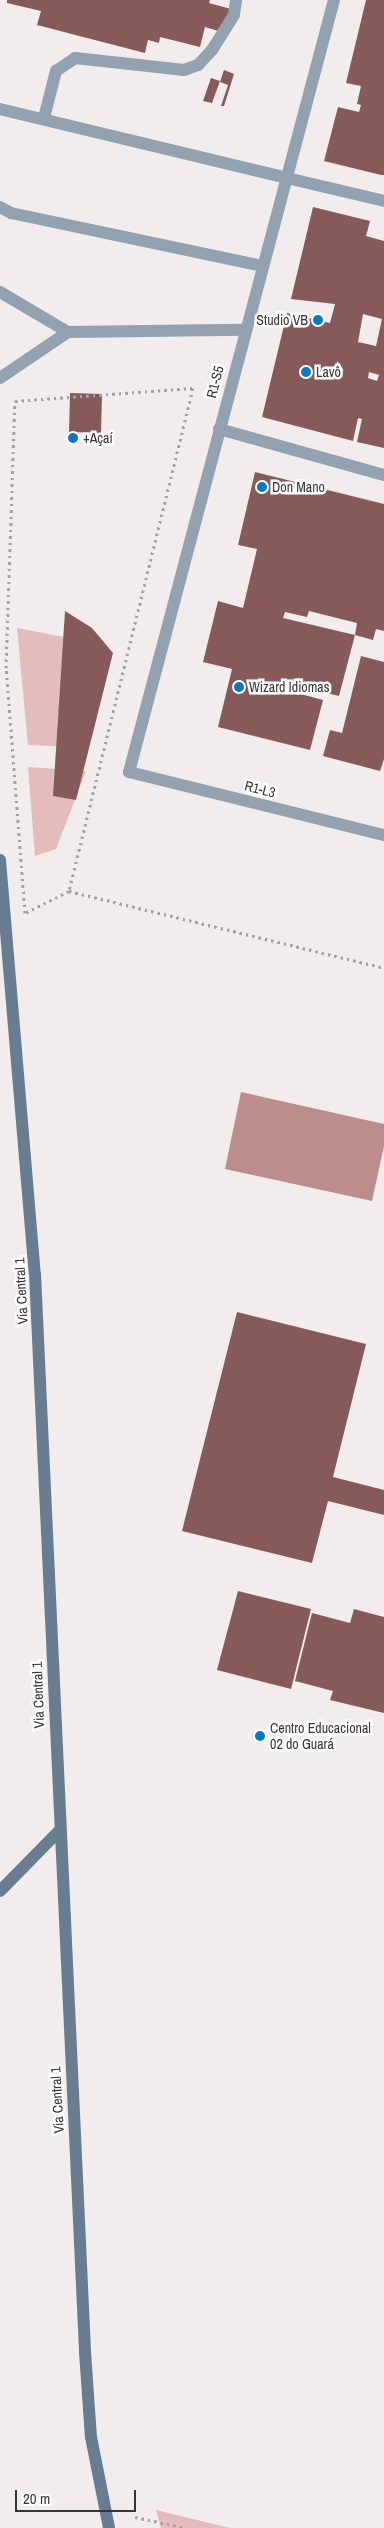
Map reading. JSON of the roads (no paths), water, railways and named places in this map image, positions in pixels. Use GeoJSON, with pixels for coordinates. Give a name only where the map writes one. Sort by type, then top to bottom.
{"type":"FeatureCollection","features":[{"type":"Feature","properties":{"kind":"main road","name":"Via Central 1"},"geometry":{"type":"LineString","coordinates":[[0,860],[36,1274],[59,1832],[85,2352],[91,2437],[103,2510],[109,2528]]}},
{"type":"Feature","properties":{"kind":"main road"},"geometry":{"type":"LineString","coordinates":[[0,1891],[59,1832]]}},
{"type":"Feature","properties":{"kind":"street"},"geometry":{"type":"LineString","coordinates":[[44,118],[56,71],[65,63],[75,58],[184,70],[198,65],[212,50],[234,15],[236,0]]}},
{"type":"Feature","properties":{"kind":"street","name":"R1-S5"},"geometry":{"type":"LineString","coordinates":[[129,772],[244,330],[334,0]]}},
{"type":"Feature","properties":{"kind":"street"},"geometry":{"type":"LineString","coordinates":[[0,109],[384,201]]}},
{"type":"Feature","properties":{"kind":"street"},"geometry":{"type":"LineString","coordinates":[[0,207],[11,213],[262,266]]}},
{"type":"Feature","properties":{"kind":"street"},"geometry":{"type":"LineString","coordinates":[[0,292],[68,332],[244,330]]}},
{"type":"Feature","properties":{"kind":"street"},"geometry":{"type":"LineString","coordinates":[[0,378],[68,332]]}},
{"type":"Feature","properties":{"kind":"street"},"geometry":{"type":"LineString","coordinates":[[218,429],[384,475]]}},
{"type":"Feature","properties":{"kind":"street","name":"R1-L3"},"geometry":{"type":"LineString","coordinates":[[129,772],[384,835]]}},
{"type":"Feature","properties":{"kind":"place","name":"Studio VB"},"geometry":{"type":"Point","coordinates":[318,320]}},
{"type":"Feature","properties":{"kind":"place","name":"Lavô"},"geometry":{"type":"Point","coordinates":[306,372]}},
{"type":"Feature","properties":{"kind":"place","name":"+Açaí"},"geometry":{"type":"Point","coordinates":[73,438]}},
{"type":"Feature","properties":{"kind":"place","name":"Don Mano"},"geometry":{"type":"Point","coordinates":[262,487]}},
{"type":"Feature","properties":{"kind":"place","name":"Wizard Idiomas"},"geometry":{"type":"Point","coordinates":[239,687]}},
{"type":"Feature","properties":{"kind":"place","name":"Centro Educacional 02 do Guará"},"geometry":{"type":"Point","coordinates":[260,1736]}}]}
